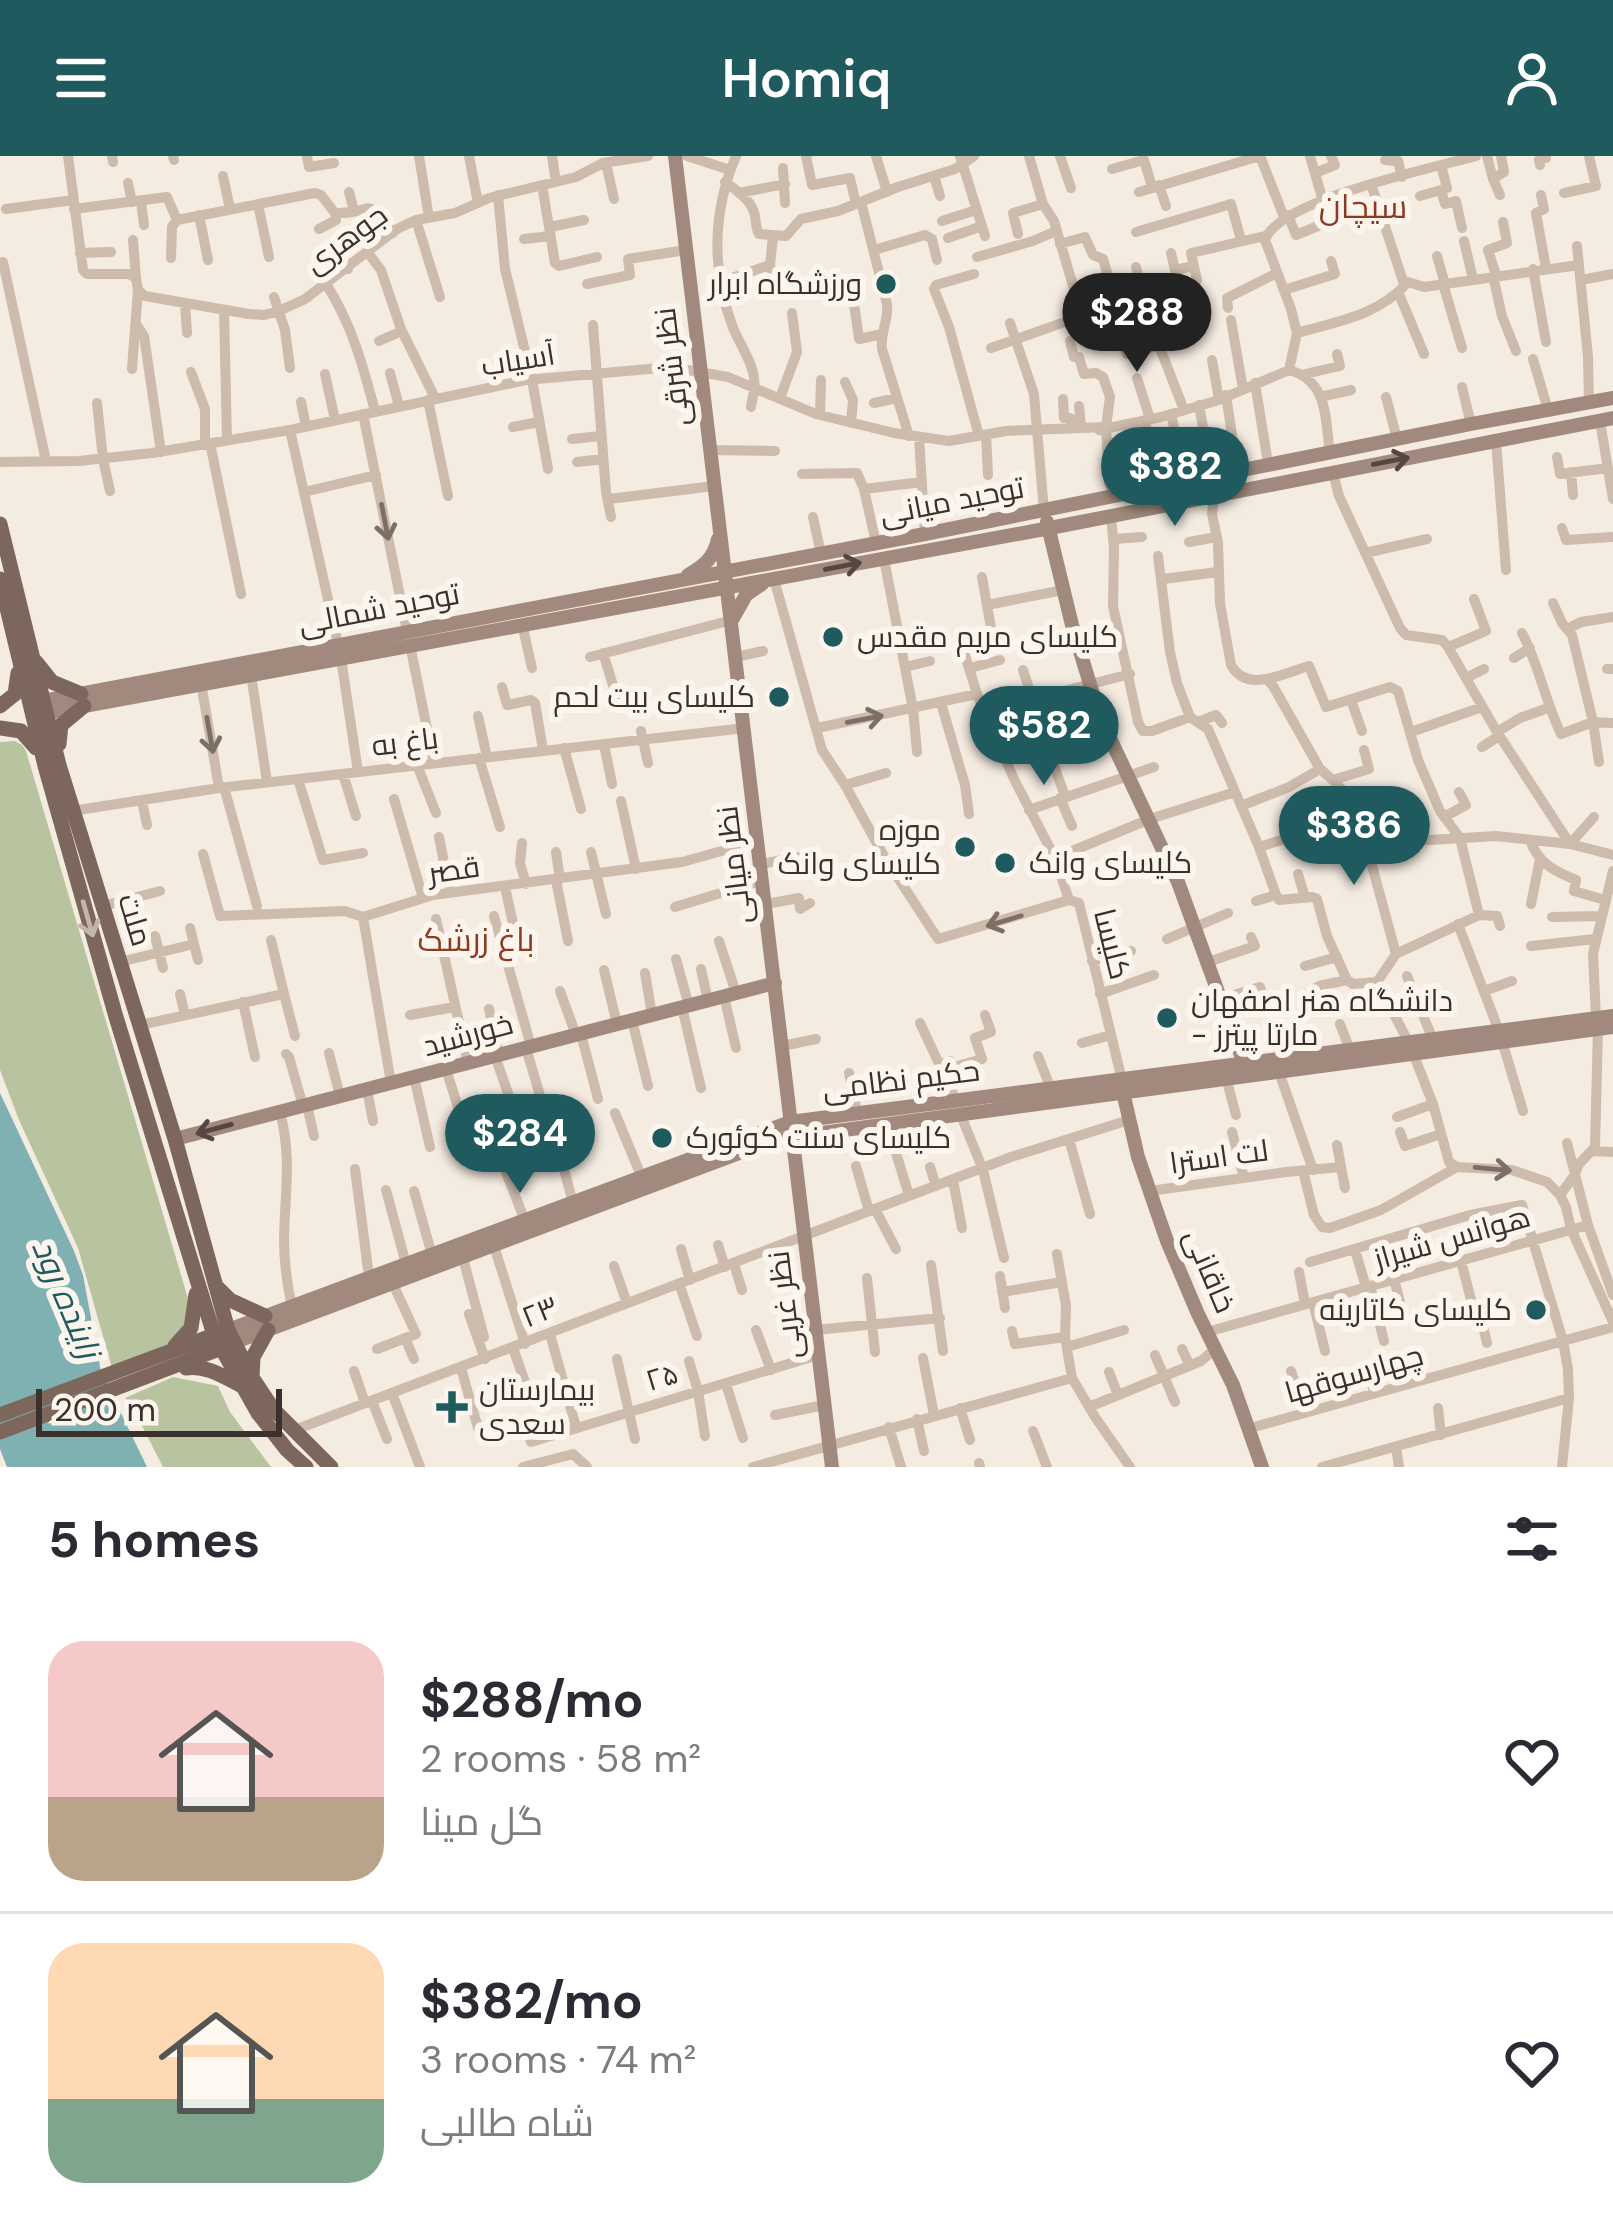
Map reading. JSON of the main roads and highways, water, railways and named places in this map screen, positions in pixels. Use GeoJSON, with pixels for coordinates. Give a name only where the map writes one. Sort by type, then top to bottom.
{"type":"FeatureCollection","features":[{"type":"Feature","properties":{"kind":"main road","name":"نظر شرقی"},"geometry":{"type":"LineString","coordinates":[[675,156],[727,579]]}},
{"type":"Feature","properties":{"kind":"main road","name":"توحید میانی"},"geometry":{"type":"LineString","coordinates":[[727,579],[821,554],[1613,398]]}},
{"type":"Feature","properties":{"kind":"main road","name":"توحید میانی"},"geometry":{"type":"LineString","coordinates":[[727,579],[771,580],[1607,420]]}},
{"type":"Feature","properties":{"kind":"main road"},"geometry":{"type":"LineString","coordinates":[[1044,511],[1100,717],[1195,926],[1246,1069]]}},
{"type":"Feature","properties":{"kind":"main road","name":"ملت"},"geometry":{"type":"LineString","coordinates":[[0,524],[25,656],[116,1017],[196,1279],[224,1339]]}},
{"type":"Feature","properties":{"kind":"main road"},"geometry":{"type":"LineString","coordinates":[[680,580],[715,553],[719,528]]}},
{"type":"Feature","properties":{"kind":"main road","name":"ملت"},"geometry":{"type":"LineString","coordinates":[[0,578],[25,656]]}},
{"type":"Feature","properties":{"kind":"main road","name":"توحید شمالی"},"geometry":{"type":"LineString","coordinates":[[38,708],[409,638],[680,580],[727,579]]}},
{"type":"Feature","properties":{"kind":"main road","name":"توحید شمالی"},"geometry":{"type":"LineString","coordinates":[[409,638],[523,625],[727,579]]}},
{"type":"Feature","properties":{"kind":"main road","name":"نظر میانی"},"geometry":{"type":"LineString","coordinates":[[727,579],[792,1129]]}},
{"type":"Feature","properties":{"kind":"main road"},"geometry":{"type":"LineString","coordinates":[[732,620],[746,595],[771,580]]}},
{"type":"Feature","properties":{"kind":"main road","name":"توحید شمالی"},"geometry":{"type":"LineString","coordinates":[[83,700],[251,674],[339,651]]}},
{"type":"Feature","properties":{"kind":"main road"},"geometry":{"type":"LineString","coordinates":[[25,656],[52,682],[83,700],[61,725],[52,766]]}},
{"type":"Feature","properties":{"kind":"main road"},"geometry":{"type":"LineString","coordinates":[[0,708],[15,694],[25,656]]}},
{"type":"Feature","properties":{"kind":"main road"},"geometry":{"type":"LineString","coordinates":[[0,708],[38,708]]}},
{"type":"Feature","properties":{"kind":"main road"},"geometry":{"type":"LineString","coordinates":[[0,725],[38,708]]}},
{"type":"Feature","properties":{"kind":"main road"},"geometry":{"type":"LineString","coordinates":[[0,725],[28,736],[52,766]]}},
{"type":"Feature","properties":{"kind":"main road","name":"ملت"},"geometry":{"type":"LineString","coordinates":[[52,766],[103,905],[175,1139],[215,1285],[224,1339]]}},
{"type":"Feature","properties":{"kind":"main road","name":"خورشید"},"geometry":{"type":"LineString","coordinates":[[175,1139],[775,983]]}},
{"type":"Feature","properties":{"kind":"main road","name":"حکیم نظامی"},"geometry":{"type":"LineString","coordinates":[[818,1124],[857,1112],[958,1106],[1051,1089],[1226,1078],[1246,1069],[1279,1072],[1410,1049],[1602,1025],[1613,1016]]}},
{"type":"Feature","properties":{"kind":"main road","name":"حکیم نظامی"},"geometry":{"type":"LineString","coordinates":[[267,1323],[292,1306],[369,1277],[792,1129],[1246,1069],[1350,1050],[1410,1049],[1433,1040],[1500,1037]]}},
{"type":"Feature","properties":{"kind":"main road","name":"خاقانی"},"geometry":{"type":"LineString","coordinates":[[1123,1086],[1129,1120],[1188,1306],[1207,1332],[1233,1385],[1262,1467]]}},
{"type":"Feature","properties":{"kind":"main road"},"geometry":{"type":"LineString","coordinates":[[759,1146],[795,1159],[818,1124],[798,1107],[787,1089]]}},
{"type":"Feature","properties":{"kind":"main road","name":"حکیم نظامی"},"geometry":{"type":"LineString","coordinates":[[224,1339],[394,1284],[759,1146],[792,1129]]}},
{"type":"Feature","properties":{"kind":"main road","name":"نظر غربی"},"geometry":{"type":"LineString","coordinates":[[792,1129],[832,1467]]}},
{"type":"Feature","properties":{"kind":"main road"},"geometry":{"type":"LineString","coordinates":[[169,1361],[191,1328],[196,1279]]}},
{"type":"Feature","properties":{"kind":"main road"},"geometry":{"type":"LineString","coordinates":[[215,1285],[267,1323],[247,1383]]}},
{"type":"Feature","properties":{"kind":"main road"},"geometry":{"type":"LineString","coordinates":[[0,1415],[139,1372],[224,1339],[287,1450],[306,1467]]}},
{"type":"Feature","properties":{"kind":"main road"},"geometry":{"type":"LineString","coordinates":[[169,1361],[247,1383],[331,1467]]}},
{"type":"Feature","properties":{"kind":"main road"},"geometry":{"type":"LineString","coordinates":[[0,1432],[139,1372]]}},
{"type":"Feature","properties":{"kind":"water","name":"زاینده رود"},"geometry":{"type":"Polygon","coordinates":[[[0,1093],[74,1251],[101,1372],[147,1467],[7,1467],[0,1449],[0,1093]]]}},
{"type":"Feature","properties":{"kind":"place","name":"ورزشگاه ابرار"},"geometry":{"type":"Point","coordinates":[886,284]}},
{"type":"Feature","properties":{"kind":"place","name":"کلیسای مریم مقدس"},"geometry":{"type":"Point","coordinates":[833,637]}},
{"type":"Feature","properties":{"kind":"place","name":"کلیسای بیت لحم"},"geometry":{"type":"Point","coordinates":[779,697]}},
{"type":"Feature","properties":{"kind":"place","name":"موزه کلیسای وانک"},"geometry":{"type":"Point","coordinates":[965,847]}},
{"type":"Feature","properties":{"kind":"place","name":"کلیسای وانک"},"geometry":{"type":"Point","coordinates":[1005,863]}},
{"type":"Feature","properties":{"kind":"place","name":"دانشگاه هنر اصفهان - مارتا پیترز"},"geometry":{"type":"Point","coordinates":[1167,1018]}},
{"type":"Feature","properties":{"kind":"place","name":"کلیسای سنت کوئورک"},"geometry":{"type":"Point","coordinates":[662,1138]}},
{"type":"Feature","properties":{"kind":"place","name":"کلیسای کاتارینه"},"geometry":{"type":"Point","coordinates":[1536,1310]}},
{"type":"Feature","properties":{"kind":"place","name":"بیمارستان سعدی"},"geometry":{"type":"Point","coordinates":[452,1407]}},
{"type":"Feature","properties":{"kind":"district","name":"سیچان"},"geometry":{"type":"Point","coordinates":[1363,206]}},
{"type":"Feature","properties":{"kind":"district","name":"باغ زرشک"},"geometry":{"type":"Point","coordinates":[476,939]}}]}
